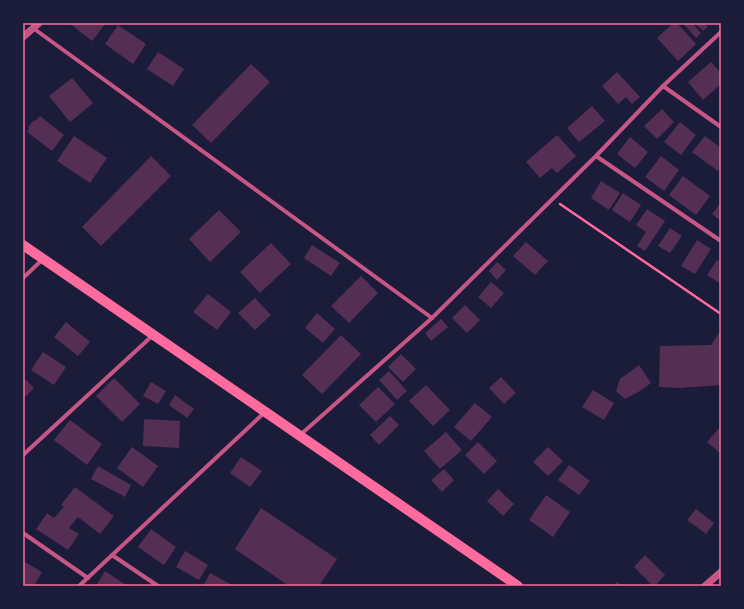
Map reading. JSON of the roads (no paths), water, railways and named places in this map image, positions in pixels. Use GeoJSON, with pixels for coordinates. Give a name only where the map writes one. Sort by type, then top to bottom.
{"type":"FeatureCollection","features":[{"type":"Feature","properties":{"kind":"main road"},"geometry":{"type":"LineString","coordinates":[[23,245],[298,436],[518,586]]}},
{"type":"Feature","properties":{"kind":"street"},"geometry":{"type":"LineString","coordinates":[[23,37],[36,26],[432,318]]}},
{"type":"Feature","properties":{"kind":"street"},"geometry":{"type":"LineString","coordinates":[[298,436],[432,318],[596,156],[662,86],[721,32]]}},
{"type":"Feature","properties":{"kind":"street"},"geometry":{"type":"LineString","coordinates":[[662,86],[721,126]]}},
{"type":"Feature","properties":{"kind":"street"},"geometry":{"type":"LineString","coordinates":[[596,156],[721,241]]}},
{"type":"Feature","properties":{"kind":"street"},"geometry":{"type":"LineString","coordinates":[[23,278],[43,259]]}},
{"type":"Feature","properties":{"kind":"street"},"geometry":{"type":"LineString","coordinates":[[23,455],[153,334]]}},
{"type":"Feature","properties":{"kind":"street"},"geometry":{"type":"LineString","coordinates":[[79,586],[265,413]]}},
{"type":"Feature","properties":{"kind":"street"},"geometry":{"type":"LineString","coordinates":[[23,533],[88,578]]}},
{"type":"Feature","properties":{"kind":"street"},"geometry":{"type":"LineString","coordinates":[[112,555],[158,586]]}},
{"type":"Feature","properties":{"kind":"street"},"geometry":{"type":"LineString","coordinates":[[706,586],[721,572]]}}]}
